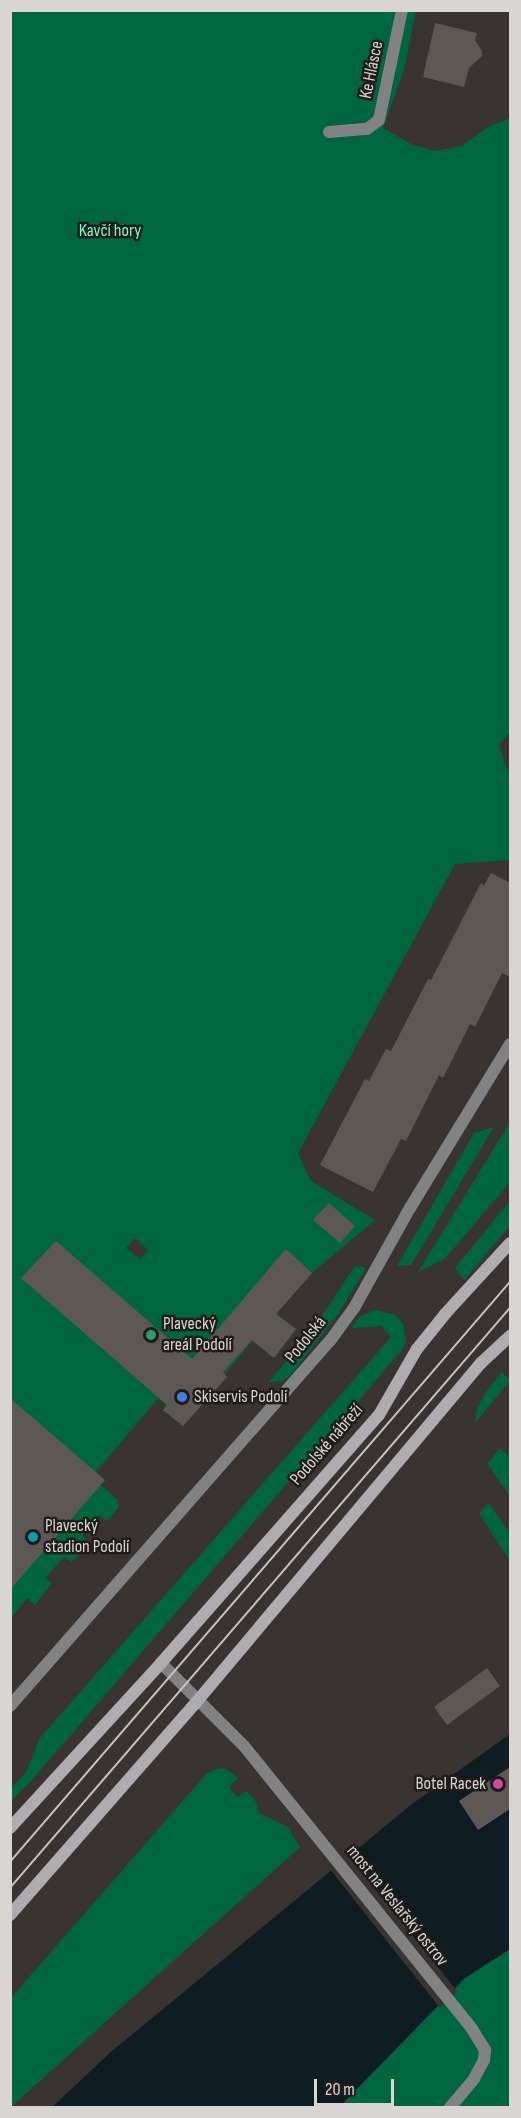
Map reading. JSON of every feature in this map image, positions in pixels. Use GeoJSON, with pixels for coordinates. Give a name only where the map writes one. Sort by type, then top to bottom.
{"type":"FeatureCollection","features":[{"type":"Feature","properties":{"kind":"main road","name":"Podolské nábřeží"},"geometry":{"type":"LineString","coordinates":[[10,1828],[161,1663],[379,1415],[417,1349],[445,1314],[510,1244]]}},
{"type":"Feature","properties":{"kind":"main road"},"geometry":{"type":"LineString","coordinates":[[10,1916],[199,1699],[474,1371],[510,1336]]}},
{"type":"Feature","properties":{"kind":"street","name":"Ke Hlásce"},"geometry":{"type":"LineString","coordinates":[[329,132],[368,129],[380,120],[402,10]]}},
{"type":"Feature","properties":{"kind":"street","name":"Podolská"},"geometry":{"type":"LineString","coordinates":[[10,1706],[330,1341],[354,1308],[410,1208],[510,1044]]}},
{"type":"Feature","properties":{"kind":"street"},"geometry":{"type":"LineString","coordinates":[[161,1663],[199,1699]]}},
{"type":"Feature","properties":{"kind":"street","name":"most na Veslařský ostrov"},"geometry":{"type":"LineString","coordinates":[[199,1699],[227,1726],[294,1805],[472,2029],[485,2050],[484,2060],[474,2079],[450,2108]]}},
{"type":"Feature","properties":{"kind":"green space","name":"Kavčí hory"},"geometry":{"type":"Polygon","coordinates":[[[10,11],[416,11],[404,70],[383,128],[411,144],[435,151],[462,146],[488,127],[510,118],[510,732],[499,745],[510,778],[510,860],[455,864],[298,1153],[311,1181],[375,1220],[312,1273],[276,1314],[296,1329],[274,1358],[252,1341],[183,1426],[163,1410],[166,1405],[158,1398],[96,1472],[105,1480],[101,1485],[118,1500],[118,1508],[107,1521],[99,1515],[82,1536],[89,1542],[72,1562],[64,1557],[45,1578],[52,1583],[35,1605],[27,1598],[11,1618],[10,11]],[[134,1238],[126,1248],[140,1259],[148,1250],[134,1238]]]}},
{"type":"Feature","properties":{"kind":"green space"},"geometry":{"type":"Polygon","coordinates":[[[510,1122],[510,1182],[445,1259],[418,1272],[510,1122]]]}},
{"type":"Feature","properties":{"kind":"green space"},"geometry":{"type":"Polygon","coordinates":[[[494,1127],[411,1265],[397,1266],[474,1133],[494,1127]]]}},
{"type":"Feature","properties":{"kind":"green space"},"geometry":{"type":"Polygon","coordinates":[[[510,1201],[510,1226],[464,1280],[455,1268],[510,1201]]]}},
{"type":"Feature","properties":{"kind":"green space"},"geometry":{"type":"Polygon","coordinates":[[[354,1267],[366,1268],[339,1313],[290,1376],[281,1381],[269,1382],[315,1327],[354,1267]]]}},
{"type":"Feature","properties":{"kind":"green space"},"geometry":{"type":"Polygon","coordinates":[[[376,1310],[396,1315],[403,1324],[406,1341],[401,1351],[31,1781],[11,1801],[11,1789],[26,1772],[40,1738],[391,1337],[382,1326],[351,1328],[360,1316],[376,1310]]]}},
{"type":"Feature","properties":{"kind":"green space"},"geometry":{"type":"Polygon","coordinates":[[[502,1372],[510,1381],[475,1423],[477,1409],[486,1392],[502,1372]]]}},
{"type":"Feature","properties":{"kind":"green space"},"geometry":{"type":"Polygon","coordinates":[[[500,1448],[510,1458],[510,1496],[487,1464],[500,1448]]]}},
{"type":"Feature","properties":{"kind":"green space"},"geometry":{"type":"Polygon","coordinates":[[[489,1503],[510,1534],[510,1572],[508,1558],[479,1513],[489,1503]]]}},
{"type":"Feature","properties":{"kind":"green space"},"geometry":{"type":"Polygon","coordinates":[[[224,1768],[238,1778],[229,1787],[238,1797],[247,1791],[256,1802],[259,1813],[288,1827],[300,1847],[11,2107],[11,1998],[207,1773],[224,1768]]]}},
{"type":"Feature","properties":{"kind":"green space"},"geometry":{"type":"Polygon","coordinates":[[[510,1949],[510,2107],[339,2108],[465,1978],[510,1949]]]}},
{"type":"Feature","properties":{"kind":"shaded area"},"geometry":{"type":"Polygon","coordinates":[[[510,1734],[510,1949],[465,1978],[339,2107],[51,2108],[112,2051],[412,1804],[510,1734]]]}},
{"type":"Feature","properties":{"kind":"pier"},"geometry":{"type":"Polygon","coordinates":[[[347,1854],[457,1991],[440,2008],[329,1868],[347,1854]]]}},
{"type":"Feature","properties":{"kind":"building"},"geometry":{"type":"Polygon","coordinates":[[[435,23],[477,33],[475,40],[482,51],[482,56],[469,68],[464,87],[423,77],[435,23]]]}},
{"type":"Feature","properties":{"kind":"building"},"geometry":{"type":"Polygon","coordinates":[[[491,873],[510,883],[510,977],[502,973],[475,1027],[470,1024],[443,1078],[439,1075],[406,1141],[401,1139],[373,1192],[320,1165],[365,1079],[369,1081],[386,1049],[391,1051],[481,883],[484,885],[491,873]]]}},
{"type":"Feature","properties":{"kind":"building"},"geometry":{"type":"Polygon","coordinates":[[[329,1203],[355,1226],[340,1243],[313,1220],[329,1203]]]}},
{"type":"Feature","properties":{"kind":"building"},"geometry":{"type":"Polygon","coordinates":[[[56,1241],[192,1359],[286,1249],[312,1273],[276,1314],[296,1329],[274,1358],[252,1340],[223,1372],[227,1377],[183,1426],[163,1410],[167,1405],[21,1278],[56,1241]]]}},
{"type":"Feature","properties":{"kind":"building","name":"Plavecký stadion Podolí"},"geometry":{"type":"Polygon","coordinates":[[[10,1398],[105,1480],[10,1590],[10,1398]]]}},
{"type":"Feature","properties":{"kind":"building"},"geometry":{"type":"Polygon","coordinates":[[[487,1668],[500,1686],[447,1725],[434,1707],[487,1668]]]}},
{"type":"Feature","properties":{"kind":"building","name":"Botel Racek"},"geometry":{"type":"Polygon","coordinates":[[[510,1767],[510,1809],[478,1830],[459,1801],[510,1767]]]}},
{"type":"Feature","properties":{"kind":"tram line"},"geometry":{"type":"LineString","coordinates":[[10,1862],[510,1282]]}},
{"type":"Feature","properties":{"kind":"tram line"},"geometry":{"type":"LineString","coordinates":[[10,1888],[510,1308]]}},
{"type":"Feature","properties":{"kind":"place","name":"Plavecký areál Podolí"},"geometry":{"type":"Point","coordinates":[151,1335]}},
{"type":"Feature","properties":{"kind":"place","name":"Skiservis Podolí"},"geometry":{"type":"Point","coordinates":[182,1397]}},
{"type":"Feature","properties":{"kind":"place","name":"Plavecký stadion Podolí"},"geometry":{"type":"Point","coordinates":[33,1537]}},
{"type":"Feature","properties":{"kind":"place","name":"Botel Racek"},"geometry":{"type":"Point","coordinates":[498,1784]}}]}
